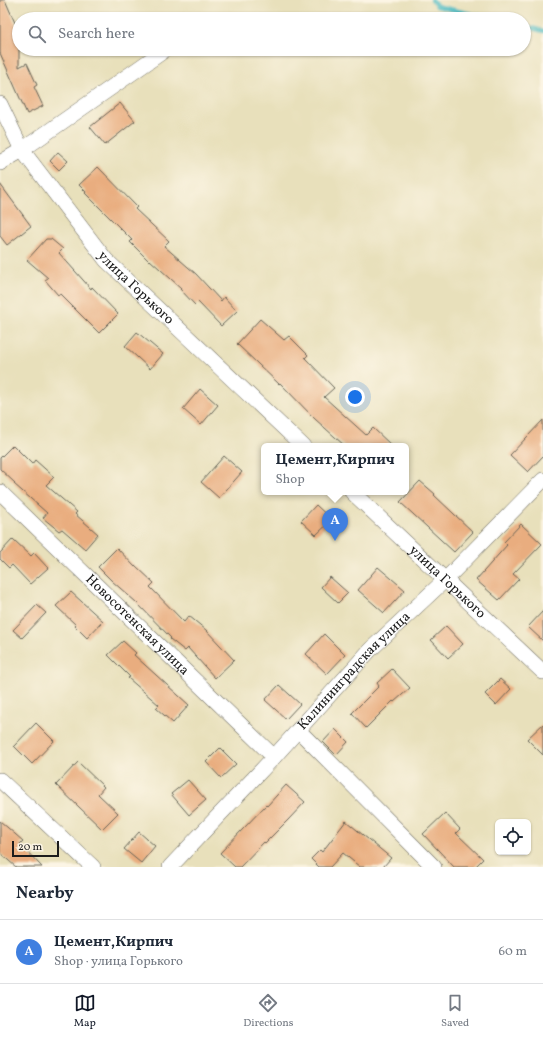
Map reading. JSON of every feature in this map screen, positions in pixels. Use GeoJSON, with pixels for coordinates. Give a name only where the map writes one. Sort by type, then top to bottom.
{"type":"FeatureCollection","features":[{"type":"Feature","properties":{"kind":"street"},"geometry":{"type":"LineString","coordinates":[[0,163],[22,150],[156,56]]}},
{"type":"Feature","properties":{"kind":"street","name":"улица Горького"},"geometry":{"type":"LineString","coordinates":[[0,104],[22,150],[106,260],[300,443]]}},
{"type":"Feature","properties":{"kind":"street","name":"Калининградская улица"},"geometry":{"type":"LineString","coordinates":[[170,867],[274,757],[370,650],[446,580],[543,480]]}},
{"type":"Feature","properties":{"kind":"street","name":"Новосотенская улица"},"geometry":{"type":"LineString","coordinates":[[0,492],[274,757]]}},
{"type":"Feature","properties":{"kind":"street","name":"улица Горького"},"geometry":{"type":"LineString","coordinates":[[355,495],[543,672]]}},
{"type":"Feature","properties":{"kind":"street"},"geometry":{"type":"LineString","coordinates":[[298,730],[434,867]]}},
{"type":"Feature","properties":{"kind":"street"},"geometry":{"type":"LineString","coordinates":[[0,780],[94,867]]}},
{"type":"Feature","properties":{"kind":"building"},"geometry":{"type":"Polygon","coordinates":[[[0,0],[5,0],[12,16],[12,56],[19,56],[19,67],[27,63],[37,85],[34,87],[43,106],[27,114],[0,53],[0,0]]]}},
{"type":"Feature","properties":{"kind":"building"},"geometry":{"type":"Polygon","coordinates":[[[120,103],[135,121],[105,145],[90,127],[120,103]]]}},
{"type":"Feature","properties":{"kind":"building"},"geometry":{"type":"Polygon","coordinates":[[[58,152],[68,161],[59,170],[50,161],[58,152]]]}},
{"type":"Feature","properties":{"kind":"building"},"geometry":{"type":"Polygon","coordinates":[[[98,167],[137,207],[135,209],[169,241],[164,246],[196,274],[221,301],[224,297],[237,311],[221,326],[198,302],[195,305],[180,289],[181,288],[150,260],[149,261],[130,242],[132,240],[85,193],[86,192],[79,185],[98,167]]]}},
{"type":"Feature","properties":{"kind":"building"},"geometry":{"type":"Polygon","coordinates":[[[0,184],[31,226],[7,245],[0,236],[0,184]]]}},
{"type":"Feature","properties":{"kind":"building"},"geometry":{"type":"Polygon","coordinates":[[[46,239],[51,239],[63,249],[59,253],[91,289],[92,287],[118,314],[99,333],[60,294],[58,295],[45,280],[48,278],[27,260],[46,239]]]}},
{"type":"Feature","properties":{"kind":"building"},"geometry":{"type":"Polygon","coordinates":[[[260,319],[284,340],[289,336],[308,355],[305,358],[334,388],[324,397],[366,435],[373,428],[389,443],[342,443],[315,419],[280,383],[279,384],[237,344],[260,319]]]}},
{"type":"Feature","properties":{"kind":"building"},"geometry":{"type":"Polygon","coordinates":[[[137,332],[163,354],[150,369],[125,346],[137,332]]]}},
{"type":"Feature","properties":{"kind":"building"},"geometry":{"type":"Polygon","coordinates":[[[200,389],[218,405],[201,425],[183,409],[200,389]]]}},
{"type":"Feature","properties":{"kind":"building"},"geometry":{"type":"Polygon","coordinates":[[[543,420],[543,456],[528,472],[510,455],[543,420]]]}},
{"type":"Feature","properties":{"kind":"building"},"geometry":{"type":"Polygon","coordinates":[[[13,445],[32,464],[35,460],[54,477],[46,485],[77,512],[75,514],[98,534],[85,549],[62,529],[59,531],[43,518],[47,513],[14,484],[15,483],[0,469],[0,458],[13,445]]]}},
{"type":"Feature","properties":{"kind":"building"},"geometry":{"type":"Polygon","coordinates":[[[224,456],[242,472],[219,498],[201,482],[224,456]]]}},
{"type":"Feature","properties":{"kind":"building"},"geometry":{"type":"Polygon","coordinates":[[[420,481],[473,532],[454,552],[400,502],[407,495],[409,495],[409,493],[420,481]]]}},
{"type":"Feature","properties":{"kind":"building"},"geometry":{"type":"Polygon","coordinates":[[[316,505],[332,520],[316,535],[301,521],[316,505]]]}},
{"type":"Feature","properties":{"kind":"building"},"geometry":{"type":"Polygon","coordinates":[[[521,524],[542,544],[513,574],[519,579],[499,600],[476,580],[507,545],[504,542],[521,524]]]}},
{"type":"Feature","properties":{"kind":"building"},"geometry":{"type":"Polygon","coordinates":[[[13,539],[31,556],[34,553],[48,568],[30,584],[12,565],[9,568],[0,559],[0,553],[13,539]]]}},
{"type":"Feature","properties":{"kind":"building"},"geometry":{"type":"Polygon","coordinates":[[[117,548],[135,567],[136,566],[154,583],[150,587],[184,622],[189,616],[206,630],[234,660],[215,678],[188,648],[185,651],[170,639],[171,638],[136,602],[98,567],[117,548]]]}},
{"type":"Feature","properties":{"kind":"building"},"geometry":{"type":"Polygon","coordinates":[[[378,567],[405,590],[384,613],[358,590],[378,567]]]}},
{"type":"Feature","properties":{"kind":"building"},"geometry":{"type":"Polygon","coordinates":[[[330,577],[348,593],[338,603],[321,587],[330,577]]]}},
{"type":"Feature","properties":{"kind":"building"},"geometry":{"type":"Polygon","coordinates":[[[71,592],[103,621],[87,638],[56,606],[71,592]]]}},
{"type":"Feature","properties":{"kind":"building"},"geometry":{"type":"Polygon","coordinates":[[[37,605],[46,613],[22,638],[13,630],[37,605]]]}},
{"type":"Feature","properties":{"kind":"building"},"geometry":{"type":"Polygon","coordinates":[[[543,611],[543,641],[528,627],[543,611]]]}},
{"type":"Feature","properties":{"kind":"building"},"geometry":{"type":"Polygon","coordinates":[[[446,626],[463,644],[448,658],[431,640],[446,626]]]}},
{"type":"Feature","properties":{"kind":"building"},"geometry":{"type":"Polygon","coordinates":[[[324,634],[345,655],[327,674],[306,654],[324,634]]]}},
{"type":"Feature","properties":{"kind":"building"},"geometry":{"type":"Polygon","coordinates":[[[123,641],[136,653],[134,655],[189,705],[173,723],[156,708],[159,705],[128,678],[130,677],[108,655],[123,641]]]}},
{"type":"Feature","properties":{"kind":"building"},"geometry":{"type":"Polygon","coordinates":[[[392,669],[410,688],[394,702],[393,701],[366,728],[352,713],[379,686],[377,683],[392,669]]]}},
{"type":"Feature","properties":{"kind":"building"},"geometry":{"type":"Polygon","coordinates":[[[500,679],[511,689],[496,705],[485,694],[500,679]]]}},
{"type":"Feature","properties":{"kind":"building"},"geometry":{"type":"Polygon","coordinates":[[[279,685],[300,704],[286,719],[265,700],[279,685]]]}},
{"type":"Feature","properties":{"kind":"building"},"geometry":{"type":"Polygon","coordinates":[[[36,723],[54,741],[32,764],[14,746],[36,723]]]}},
{"type":"Feature","properties":{"kind":"building"},"geometry":{"type":"Polygon","coordinates":[[[543,724],[543,755],[527,739],[543,724]]]}},
{"type":"Feature","properties":{"kind":"building"},"geometry":{"type":"Polygon","coordinates":[[[335,729],[348,742],[336,755],[323,742],[335,729]]]}},
{"type":"Feature","properties":{"kind":"building"},"geometry":{"type":"Polygon","coordinates":[[[220,748],[236,764],[221,778],[206,762],[220,748]]]}},
{"type":"Feature","properties":{"kind":"building"},"geometry":{"type":"Polygon","coordinates":[[[78,762],[104,787],[98,794],[118,813],[102,829],[56,785],[78,762]]]}},
{"type":"Feature","properties":{"kind":"building"},"geometry":{"type":"Polygon","coordinates":[[[188,780],[206,800],[189,815],[171,794],[188,780]]]}},
{"type":"Feature","properties":{"kind":"building"},"geometry":{"type":"Polygon","coordinates":[[[286,785],[305,802],[240,867],[235,867],[220,853],[286,785]]]}},
{"type":"Feature","properties":{"kind":"building"},"geometry":{"type":"Polygon","coordinates":[[[445,813],[460,829],[456,833],[483,859],[475,867],[454,867],[423,834],[445,813]]]}},
{"type":"Feature","properties":{"kind":"building"},"geometry":{"type":"Polygon","coordinates":[[[0,821],[23,841],[20,844],[42,867],[16,867],[0,853],[0,821]]]}},
{"type":"Feature","properties":{"kind":"building"},"geometry":{"type":"Polygon","coordinates":[[[346,821],[391,858],[383,867],[360,867],[343,853],[330,867],[319,867],[311,859],[320,850],[322,852],[346,821]]]}},
{"type":"Feature","properties":{"kind":"building"},"geometry":{"type":"Polygon","coordinates":[[[139,832],[155,846],[141,863],[124,849],[139,832]]]}},
{"type":"Feature","properties":{"kind":"waterway"},"geometry":{"type":"LineString","coordinates":[[432,0],[437,6],[463,12]]}},
{"type":"Feature","properties":{"kind":"waterway"},"geometry":{"type":"LineString","coordinates":[[531,28],[543,31]]}},
{"type":"Feature","properties":{"kind":"place","name":"Цемент,Кирпич"},"geometry":{"type":"Point","coordinates":[335,541]}}]}
